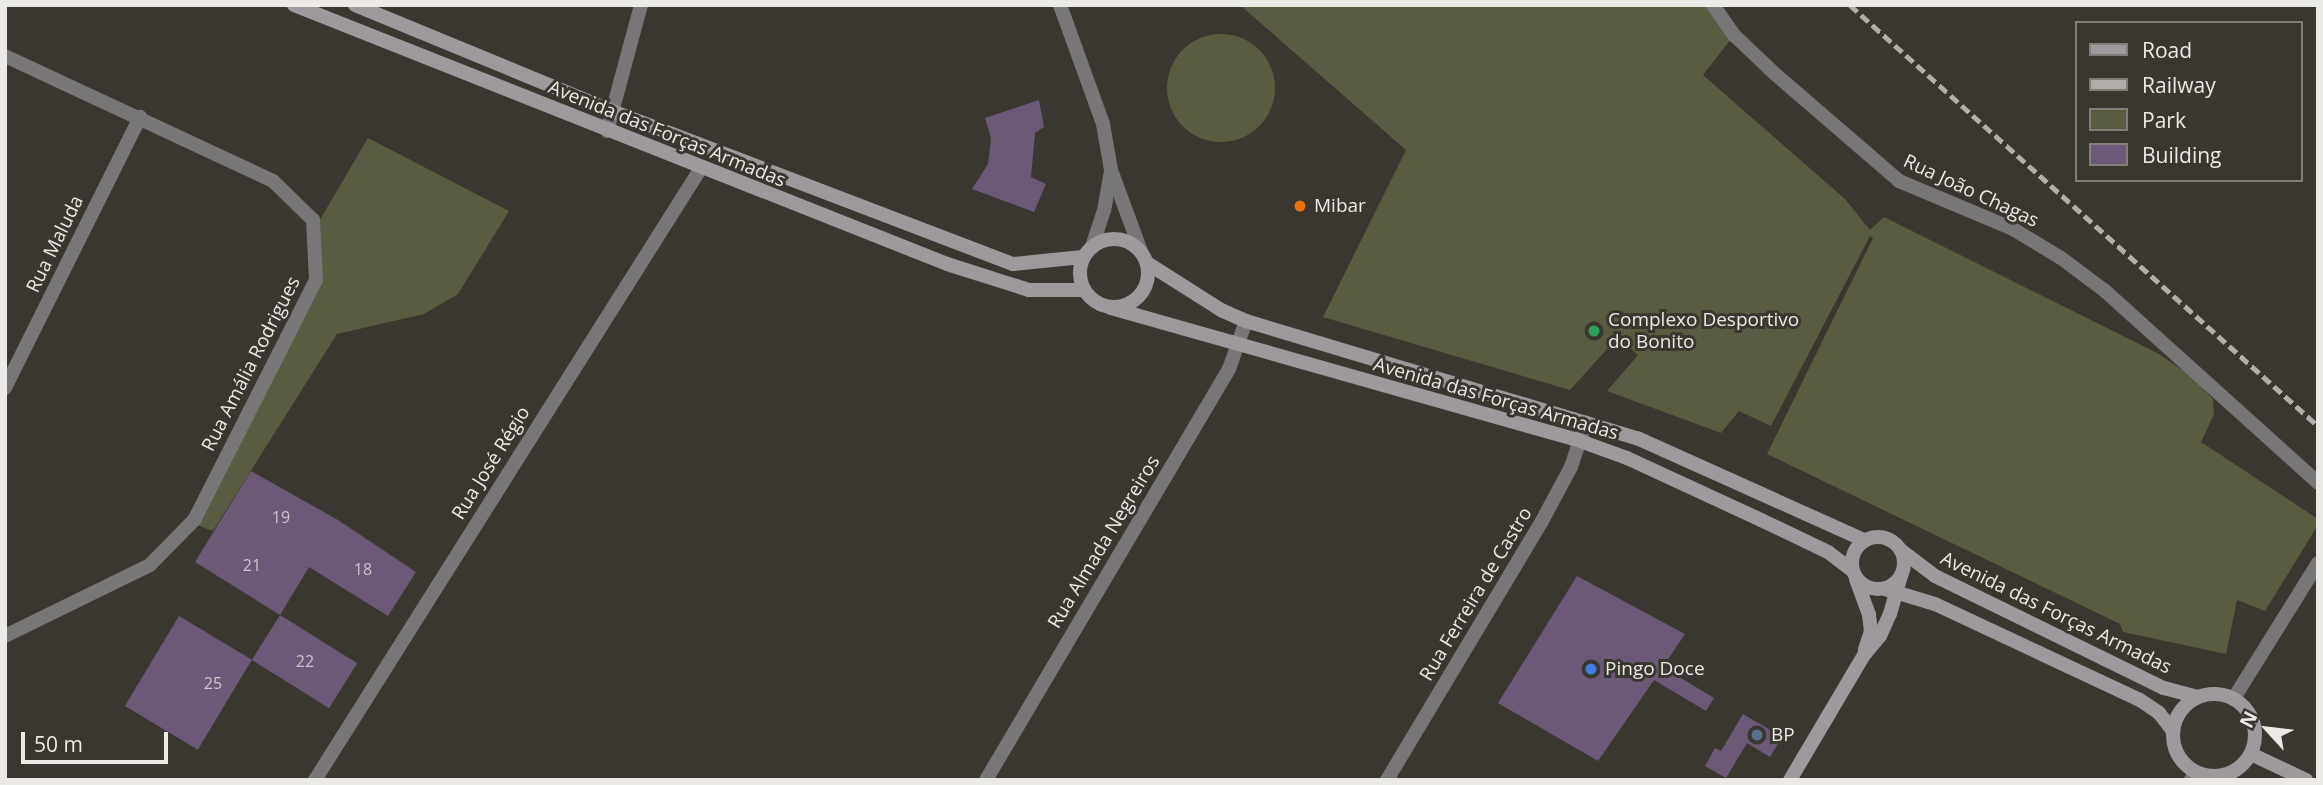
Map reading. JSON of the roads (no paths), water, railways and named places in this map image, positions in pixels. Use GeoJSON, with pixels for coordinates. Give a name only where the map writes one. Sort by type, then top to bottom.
{"type":"FeatureCollection","features":[{"type":"Feature","properties":{"kind":"street","name":"Avenida das Forças Armadas"},"geometry":{"type":"LineString","coordinates":[[294,5],[947,264],[1029,290],[1084,290]]}},
{"type":"Feature","properties":{"kind":"street","name":"Avenida das Forças Armadas"},"geometry":{"type":"LineString","coordinates":[[355,5],[612,111],[1013,264],[1088,252]]}},
{"type":"Feature","properties":{"kind":"street"},"geometry":{"type":"LineString","coordinates":[[607,131],[641,5]]}},
{"type":"Feature","properties":{"kind":"street"},"geometry":{"type":"LineString","coordinates":[[1060,5],[1103,124],[1111,170],[1144,257],[1147,285],[1141,295],[1122,307],[1111,308],[1091,299],[1080,279],[1104,211],[1111,170]]}},
{"type":"Feature","properties":{"kind":"street","name":"Rua João Chagas"},"geometry":{"type":"LineString","coordinates":[[1713,5],[1735,36],[1774,73],[1899,181],[2013,229],[2061,258],[2104,290],[2318,482]]}},
{"type":"Feature","properties":{"kind":"street","name":"Rua Amália Rodrigues"},"geometry":{"type":"LineString","coordinates":[[5,55],[273,181],[313,220],[316,280],[195,519],[150,565],[5,636]]}},
{"type":"Feature","properties":{"kind":"street","name":"Rua Maluda"},"geometry":{"type":"LineString","coordinates":[[5,388],[139,117]]}},
{"type":"Feature","properties":{"kind":"street","name":"Rua José Régio"},"geometry":{"type":"LineString","coordinates":[[315,780],[701,168]]}},
{"type":"Feature","properties":{"kind":"street"},"geometry":{"type":"LineString","coordinates":[[1088,252],[1112,239],[1133,244],[1144,257]]}},
{"type":"Feature","properties":{"kind":"street","name":"Avenida das Forças Armadas"},"geometry":{"type":"LineString","coordinates":[[1144,257],[1221,310],[1247,321],[1586,422],[1684,458],[1864,540],[1881,537],[1897,544],[1921,568],[1947,582],[2164,688],[2198,696]]}},
{"type":"Feature","properties":{"kind":"street","name":"Avenida das Forças Armadas"},"geometry":{"type":"LineString","coordinates":[[1111,308],[1580,441],[1627,458],[1828,552],[1869,588],[1891,591],[1935,604],[2140,700],[2159,713],[2173,731]]}},
{"type":"Feature","properties":{"kind":"street","name":"Rua Almada Negreiros"},"geometry":{"type":"LineString","coordinates":[[986,780],[1229,369],[1247,321]]}},
{"type":"Feature","properties":{"kind":"street","name":"Rua Ferreira de Castro"},"geometry":{"type":"LineString","coordinates":[[1387,780],[1542,521],[1571,467],[1586,422]]}},
{"type":"Feature","properties":{"kind":"street"},"geometry":{"type":"LineString","coordinates":[[1864,540],[1853,553],[1854,574],[1869,615],[1871,631],[1864,655]]}},
{"type":"Feature","properties":{"kind":"street"},"geometry":{"type":"LineString","coordinates":[[1790,780],[1864,655],[1880,636],[1891,591],[1901,576],[1905,559],[1902,551]]}},
{"type":"Feature","properties":{"kind":"street"},"geometry":{"type":"LineString","coordinates":[[2234,698],[2318,563]]}},
{"type":"Feature","properties":{"kind":"street"},"geometry":{"type":"LineString","coordinates":[[2222,694],[2234,698],[2244,705],[2255,728],[2251,754],[2233,772],[2193,776],[2178,755],[2173,731],[2181,711],[2198,696],[2222,694]]}},
{"type":"Feature","properties":{"kind":"street"},"geometry":{"type":"LineString","coordinates":[[2251,754],[2306,780]]}},
{"type":"Feature","properties":{"kind":"railway"},"geometry":{"type":"LineString","coordinates":[[1850,5],[2318,426]]}},
{"type":"Feature","properties":{"kind":"place","name":"Mibar"},"geometry":{"type":"Point","coordinates":[1300,206]}},
{"type":"Feature","properties":{"kind":"place","name":"Complexo Desportivo do Bonito"},"geometry":{"type":"Point","coordinates":[1594,331]}},
{"type":"Feature","properties":{"kind":"place","name":"Pingo Doce"},"geometry":{"type":"Point","coordinates":[1591,669]}},
{"type":"Feature","properties":{"kind":"place","name":"BP"},"geometry":{"type":"Point","coordinates":[1757,735]}}]}
